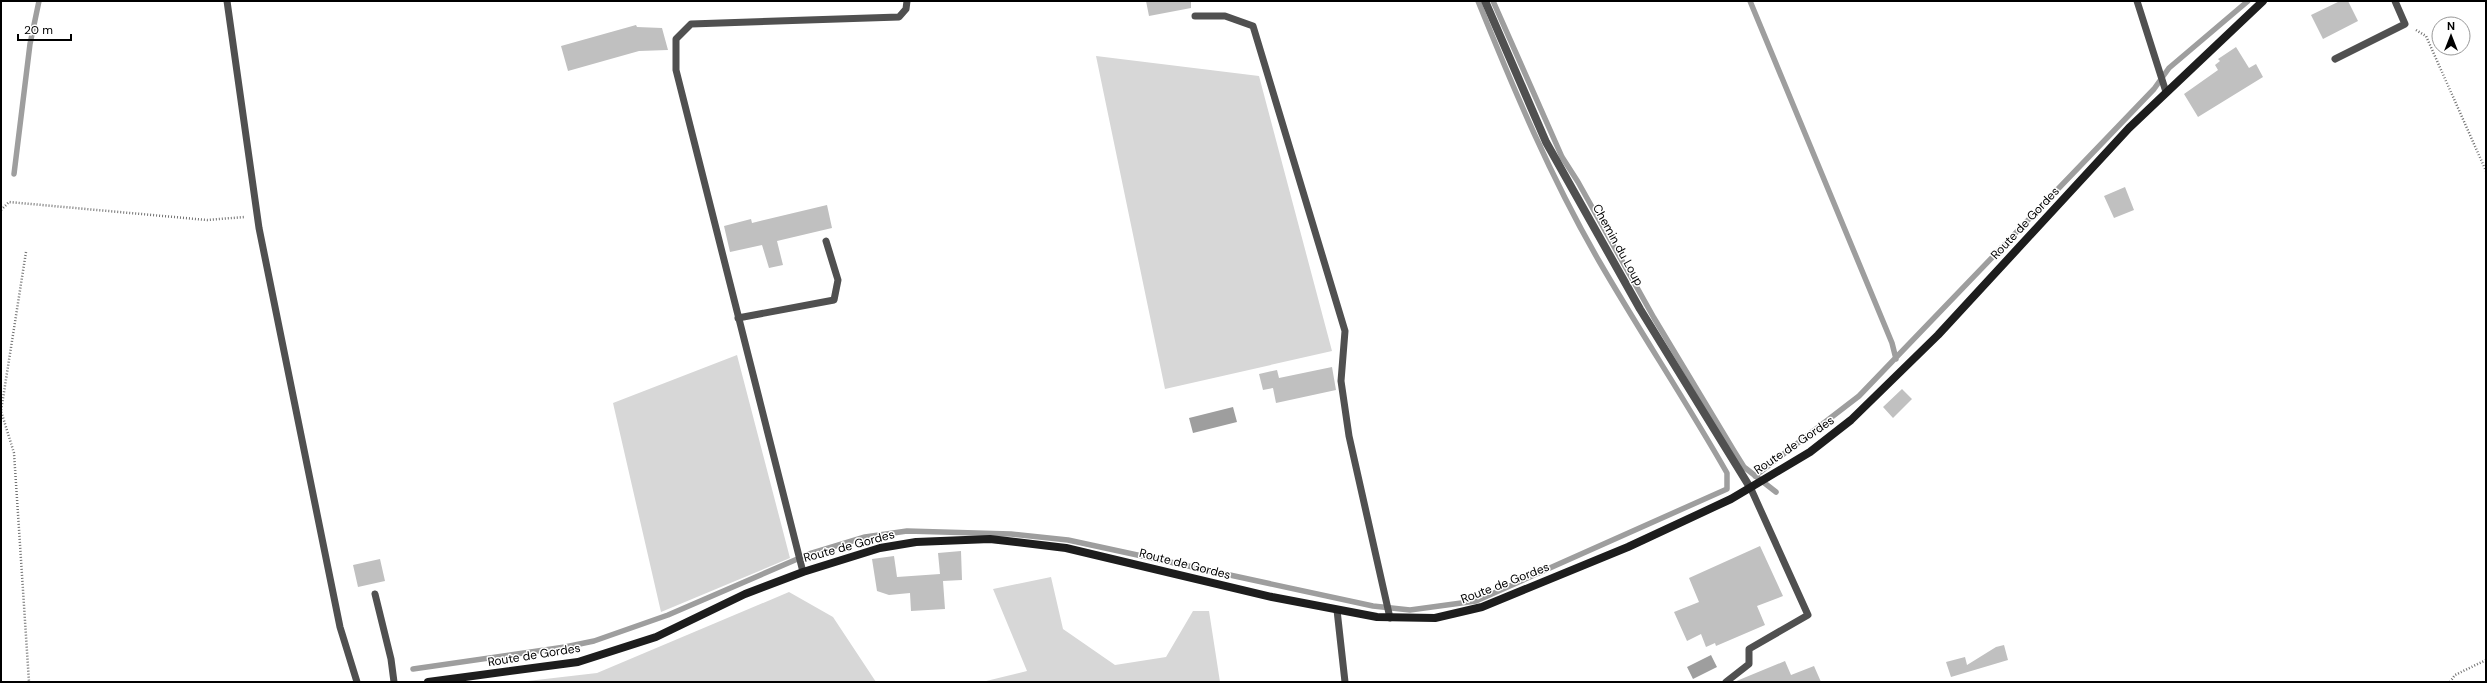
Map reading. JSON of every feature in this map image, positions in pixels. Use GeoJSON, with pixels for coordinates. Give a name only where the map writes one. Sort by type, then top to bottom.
{"type":"FeatureCollection","features":[{"type":"Feature","properties":{"kind":"street","name":"Chemin du Loup"},"geometry":{"type":"LineString","coordinates":[[1485,1],[1546,142],[1640,309],[1751,489]]}},
{"type":"Feature","properties":{"kind":"street","name":"Route de Gordes"},"geometry":{"type":"LineString","coordinates":[[428,682],[578,662],[656,637],[745,594],[803,572],[880,548],[916,542],[990,539],[1066,548],[1272,597],[1337,610],[1390,618],[1435,618],[1482,607],[1628,547],[1751,489],[1810,452],[1868,405],[1938,335],[2129,128],[2264,1]]}},
{"type":"Feature","properties":{"kind":"lane"},"geometry":{"type":"LineString","coordinates":[[227,1],[258,216],[340,627],[357,682]]}},
{"type":"Feature","properties":{"kind":"lane"},"geometry":{"type":"LineString","coordinates":[[803,572],[676,70],[676,39],[691,24],[899,17],[906,9],[907,1]]}},
{"type":"Feature","properties":{"kind":"lane"},"geometry":{"type":"LineString","coordinates":[[2137,1],[2166,92]]}},
{"type":"Feature","properties":{"kind":"lane"},"geometry":{"type":"LineString","coordinates":[[2336,59],[2405,24],[2395,1]]}},
{"type":"Feature","properties":{"kind":"lane"},"geometry":{"type":"LineString","coordinates":[[1194,16],[1225,16],[1253,26],[1345,331],[1341,381],[1349,436],[1390,618]]}},
{"type":"Feature","properties":{"kind":"lane"},"geometry":{"type":"LineString","coordinates":[[738,318],[834,300],[838,280],[826,242]]}},
{"type":"Feature","properties":{"kind":"lane"},"geometry":{"type":"LineString","coordinates":[[1726,682],[1749,664],[1749,648],[1808,616],[1751,489]]}},
{"type":"Feature","properties":{"kind":"lane"},"geometry":{"type":"LineString","coordinates":[[375,594],[391,659],[394,682]]}},
{"type":"Feature","properties":{"kind":"lane"},"geometry":{"type":"LineString","coordinates":[[1337,610],[1345,682]]}},
{"type":"Feature","properties":{"kind":"path"},"geometry":{"type":"LineString","coordinates":[[2405,24],[2426,36],[2486,171]]}},
{"type":"Feature","properties":{"kind":"path"},"geometry":{"type":"LineString","coordinates":[[1,210],[9,202],[207,220],[258,216]]}},
{"type":"Feature","properties":{"kind":"path"},"geometry":{"type":"LineString","coordinates":[[26,252],[2,410],[14,453],[29,682]]}},
{"type":"Feature","properties":{"kind":"path"},"geometry":{"type":"LineString","coordinates":[[2450,682],[2455,675],[2486,660]]}},
{"type":"Feature","properties":{"kind":"shaded area"},"geometry":{"type":"Polygon","coordinates":[[[1096,56],[1259,76],[1332,351],[1165,389],[1096,56]]]}},
{"type":"Feature","properties":{"kind":"shaded area"},"geometry":{"type":"Polygon","coordinates":[[[737,355],[790,558],[661,612],[613,403],[737,355]]]}},
{"type":"Feature","properties":{"kind":"shaded area"},"geometry":{"type":"Polygon","coordinates":[[[1233,407],[1237,422],[1193,433],[1189,418],[1233,407]]]}},
{"type":"Feature","properties":{"kind":"shaded area"},"geometry":{"type":"Polygon","coordinates":[[[1051,577],[1063,629],[1115,665],[1166,657],[1193,611],[1209,611],[1220,682],[982,682],[1027,671],[993,589],[1051,577]]]}},
{"type":"Feature","properties":{"kind":"shaded area"},"geometry":{"type":"Polygon","coordinates":[[[789,592],[833,617],[876,682],[519,682],[597,673],[789,592]]]}},
{"type":"Feature","properties":{"kind":"shaded area"},"geometry":{"type":"Polygon","coordinates":[[[1711,655],[1717,667],[1693,679],[1687,667],[1711,655]]]}},
{"type":"Feature","properties":{"kind":"building"},"geometry":{"type":"Polygon","coordinates":[[[1146,1],[1191,1],[1191,8],[1149,16],[1146,1]]]}},
{"type":"Feature","properties":{"kind":"building"},"geometry":{"type":"Polygon","coordinates":[[[2340,1],[2348,1],[2358,21],[2323,39],[2311,15],[2340,1]]]}},
{"type":"Feature","properties":{"kind":"building"},"geometry":{"type":"Polygon","coordinates":[[[636,25],[637,27],[662,28],[668,50],[639,51],[568,71],[561,46],[636,25]]]}},
{"type":"Feature","properties":{"kind":"building"},"geometry":{"type":"Polygon","coordinates":[[[2236,47],[2249,68],[2256,64],[2263,77],[2198,117],[2184,94],[2218,70],[2215,65],[2220,61],[2218,59],[2236,47]]]}},
{"type":"Feature","properties":{"kind":"building"},"geometry":{"type":"Polygon","coordinates":[[[2125,187],[2134,210],[2114,218],[2104,196],[2125,187]]]}},
{"type":"Feature","properties":{"kind":"building"},"geometry":{"type":"Polygon","coordinates":[[[827,205],[832,228],[777,241],[783,265],[769,268],[762,245],[730,252],[724,226],[751,219],[752,223],[827,205]]]}},
{"type":"Feature","properties":{"kind":"building"},"geometry":{"type":"Polygon","coordinates":[[[1332,367],[1336,390],[1276,403],[1273,388],[1263,390],[1259,374],[1277,370],[1279,378],[1332,367]]]}},
{"type":"Feature","properties":{"kind":"building"},"geometry":{"type":"Polygon","coordinates":[[[1902,389],[1912,399],[1893,418],[1883,407],[1902,389]]]}},
{"type":"Feature","properties":{"kind":"building"},"geometry":{"type":"Polygon","coordinates":[[[1760,546],[1783,596],[1757,606],[1765,625],[1716,646],[1715,643],[1706,647],[1701,634],[1687,641],[1674,612],[1699,602],[1689,578],[1760,546]]]}},
{"type":"Feature","properties":{"kind":"building"},"geometry":{"type":"Polygon","coordinates":[[[961,551],[962,580],[943,581],[945,609],[911,611],[910,593],[889,595],[877,591],[872,559],[894,556],[897,577],[940,574],[938,553],[961,551]]]}},
{"type":"Feature","properties":{"kind":"building"},"geometry":{"type":"Polygon","coordinates":[[[380,559],[385,581],[358,587],[353,565],[380,559]]]}},
{"type":"Feature","properties":{"kind":"building"},"geometry":{"type":"Polygon","coordinates":[[[2004,645],[2008,660],[1951,677],[1946,662],[1965,657],[1967,665],[1996,647],[2004,645]]]}},
{"type":"Feature","properties":{"kind":"building"},"geometry":{"type":"Polygon","coordinates":[[[1785,661],[1791,675],[1814,666],[1821,682],[1734,682],[1785,661]]]}},
{"type":"Feature","properties":{"kind":"waterway"},"geometry":{"type":"LineString","coordinates":[[14,174],[30,44],[39,1]]}},
{"type":"Feature","properties":{"kind":"waterway"},"geometry":{"type":"LineString","coordinates":[[413,669],[565,647],[594,641],[668,615],[809,554],[865,537],[907,531],[1011,534],[1068,540],[1373,606],[1410,610],[1476,601],[1727,489],[1727,473],[1581,230],[1549,166],[1519,100],[1478,1]]}},
{"type":"Feature","properties":{"kind":"waterway"},"geometry":{"type":"LineString","coordinates":[[1493,1],[1562,157],[1578,182],[1654,318],[1744,467],[1776,492]]}},
{"type":"Feature","properties":{"kind":"waterway"},"geometry":{"type":"LineString","coordinates":[[1750,1],[1892,343],[1896,359]]}},
{"type":"Feature","properties":{"kind":"waterway"},"geometry":{"type":"LineString","coordinates":[[1755,476],[1859,396],[2154,89],[2169,68],[2248,1]]}}]}
